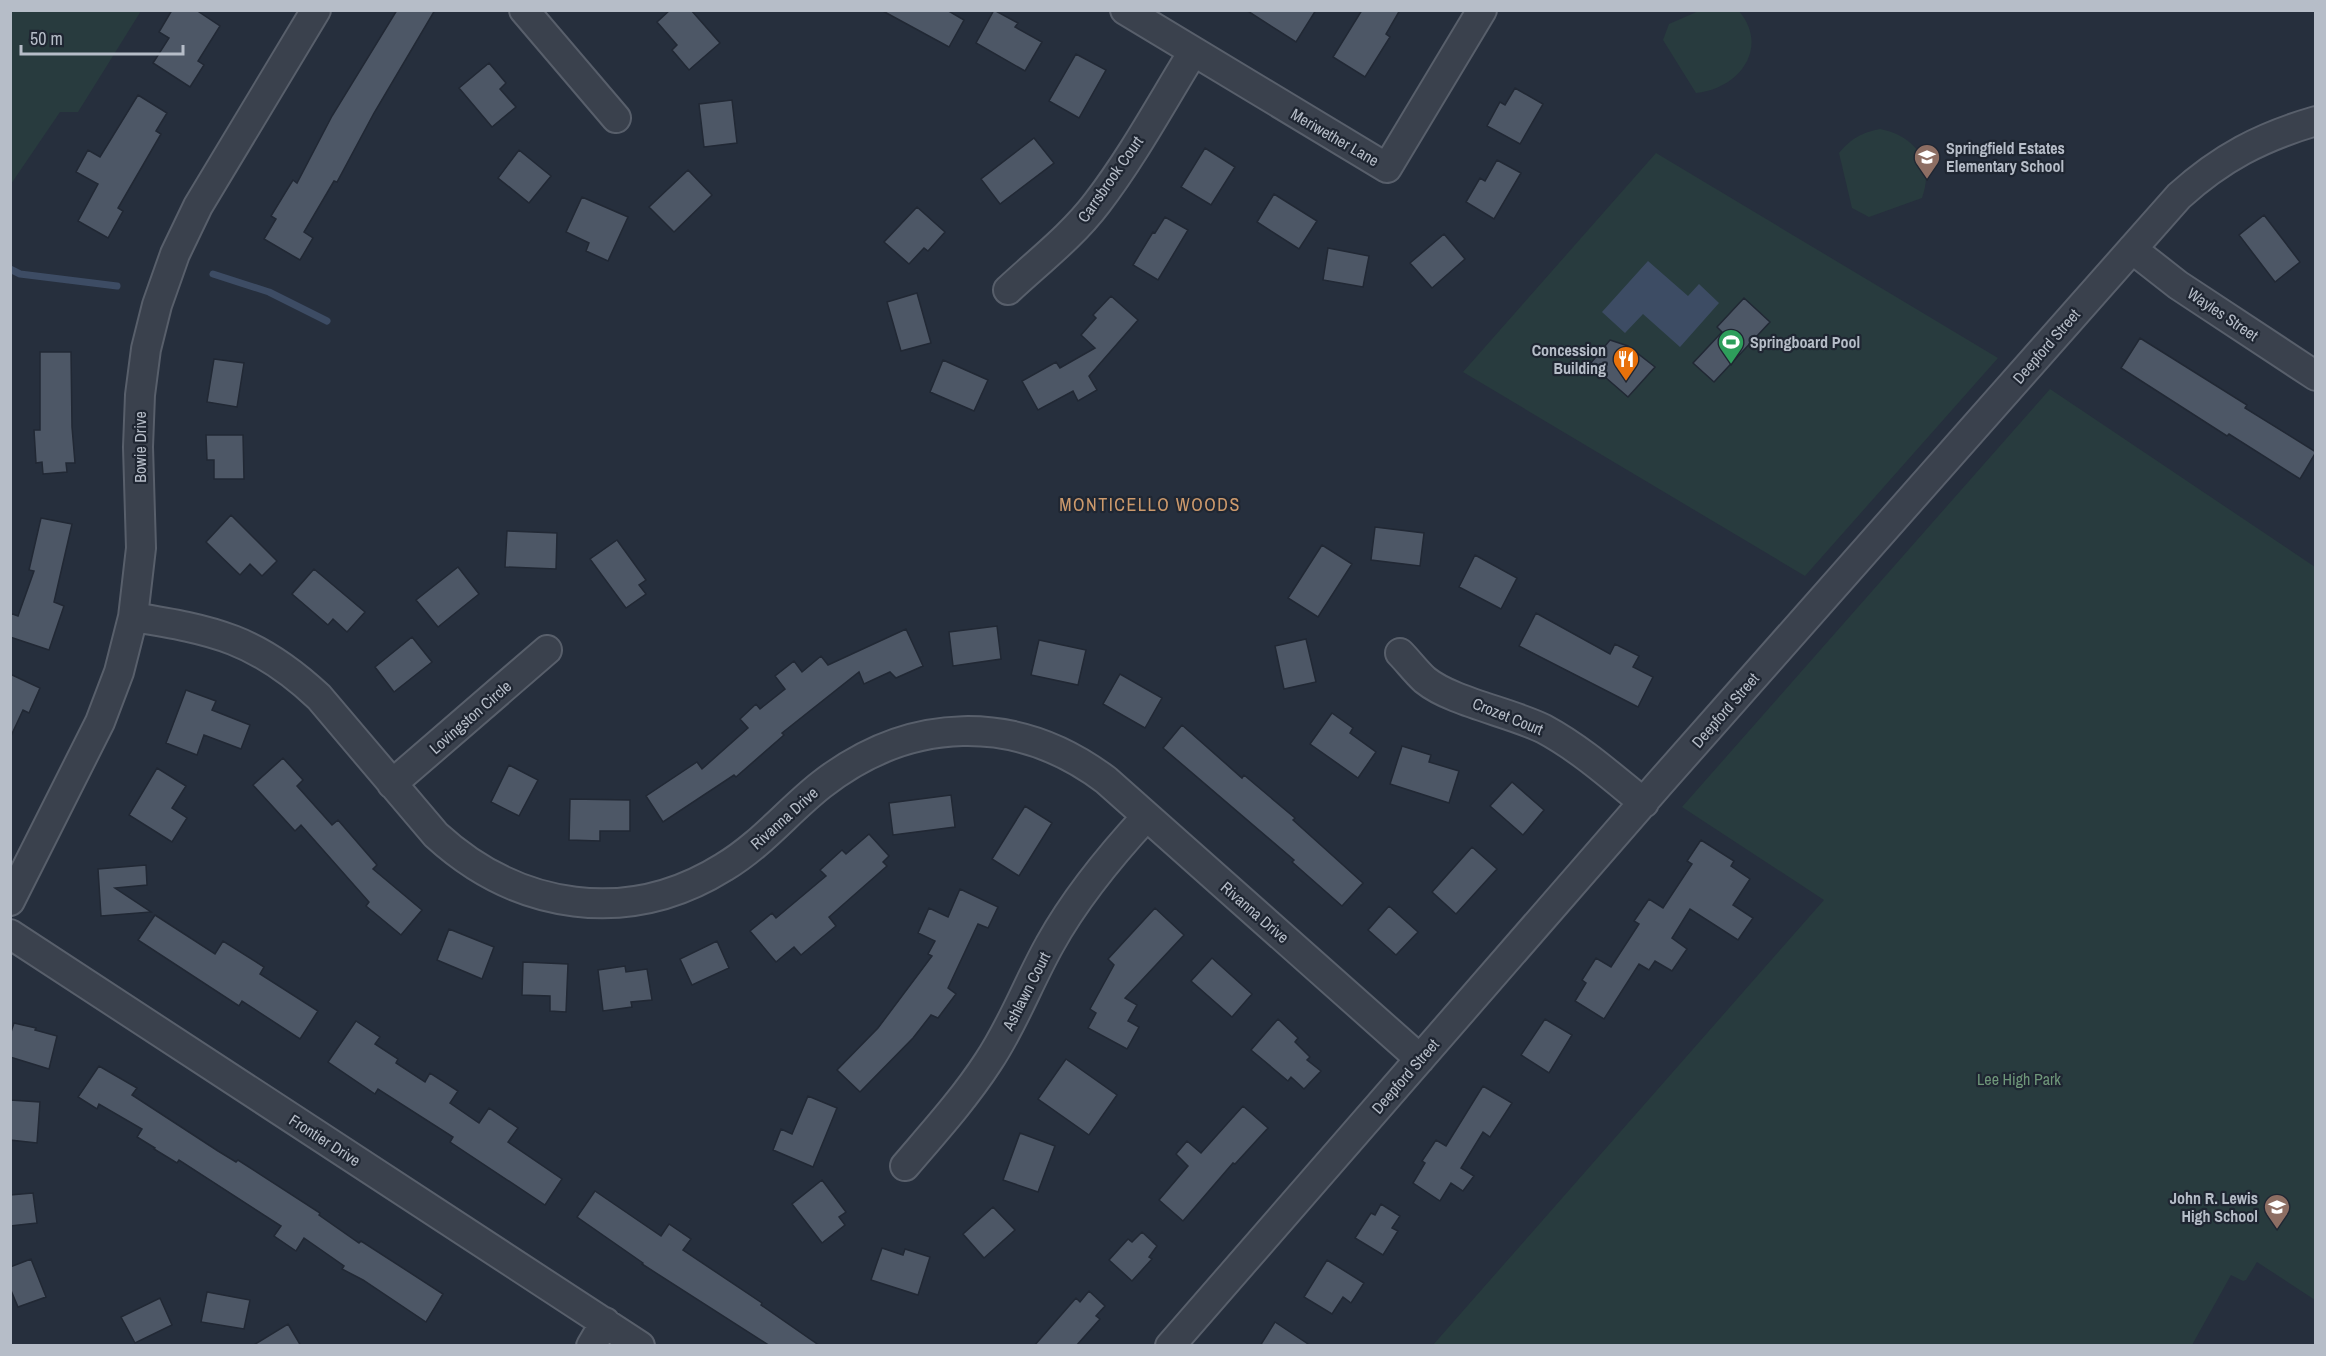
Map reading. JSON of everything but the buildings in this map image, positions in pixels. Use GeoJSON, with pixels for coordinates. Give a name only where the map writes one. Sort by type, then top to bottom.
{"type":"FeatureCollection","features":[{"type":"Feature","properties":{"kind":"street"},"geometry":{"type":"LineString","coordinates":[[524,10],[616,118]]}},
{"type":"Feature","properties":{"kind":"street","name":"Meriwether Lane"},"geometry":{"type":"LineString","coordinates":[[1125,10],[1387,168],[1482,10]]}},
{"type":"Feature","properties":{"kind":"street","name":"Bowie Drive"},"geometry":{"type":"LineString","coordinates":[[10,901],[100,722],[119,672],[133,617],[141,548],[138,447],[140,395],[146,349],[157,305],[175,255],[198,206],[306,14]]}},
{"type":"Feature","properties":{"kind":"street","name":"Carrsbrook Court"},"geometry":{"type":"LineString","coordinates":[[1008,290],[1075,228],[1097,203],[1120,170],[1192,52]]}},
{"type":"Feature","properties":{"kind":"street","name":"Deepford Street"},"geometry":{"type":"LineString","coordinates":[[1170,1346],[1644,803],[2179,196],[2223,160],[2249,145],[2316,121]]}},
{"type":"Feature","properties":{"kind":"street","name":"Wayles Street"},"geometry":{"type":"LineString","coordinates":[[2132,249],[2178,285],[2316,376]]}},
{"type":"Feature","properties":{"kind":"street","name":"Rivanna Drive"},"geometry":{"type":"LineString","coordinates":[[133,617],[218,633],[250,646],[274,660],[319,697],[436,835],[478,868],[530,893],[560,900],[617,903],[648,899],[701,880],[746,852],[820,786],[849,765],[886,745],[933,733],[962,731],[991,732],[1020,737],[1048,747],[1094,771],[1420,1059]]}},
{"type":"Feature","properties":{"kind":"street","name":"Lovingston Circle"},"geometry":{"type":"LineString","coordinates":[[392,784],[547,650]]}},
{"type":"Feature","properties":{"kind":"street","name":"Crozet Court"},"geometry":{"type":"LineString","coordinates":[[1400,653],[1426,681],[1453,695],[1545,730],[1583,754],[1644,803]]}},
{"type":"Feature","properties":{"kind":"street","name":"Ashlawn Court"},"geometry":{"type":"LineString","coordinates":[[906,1166],[964,1096],[989,1061],[1014,1018],[1049,945],[1077,899],[1114,852],[1146,817]]}},
{"type":"Feature","properties":{"kind":"street","name":"Frontier Drive"},"geometry":{"type":"LineString","coordinates":[[10,934],[598,1334],[640,1346]]}},
{"type":"Feature","properties":{"kind":"green space"},"geometry":{"type":"Polygon","coordinates":[[[11,10],[141,11],[78,112],[60,112],[11,184],[11,10]]]}},
{"type":"Feature","properties":{"kind":"green space"},"geometry":{"type":"Polygon","coordinates":[[[1701,10],[1739,11],[1748,25],[1751,39],[1750,52],[1737,75],[1725,84],[1696,93],[1663,40],[1669,24],[1701,10]]]}},
{"type":"Feature","properties":{"kind":"green space"},"geometry":{"type":"Polygon","coordinates":[[[1880,129],[1892,132],[1912,144],[1924,162],[1925,185],[1922,198],[1869,217],[1852,208],[1839,153],[1857,137],[1880,129]]]}},
{"type":"Feature","properties":{"kind":"green space","name":"Springboard Pool"},"geometry":{"type":"Polygon","coordinates":[[[1656,153],[1998,358],[1805,576],[1463,372],[1656,153]]]}},
{"type":"Feature","properties":{"kind":"green space","name":"Lee High Park"},"geometry":{"type":"Polygon","coordinates":[[[2050,389],[2315,567],[2315,1300],[2257,1262],[2246,1280],[2243,1281],[2231,1275],[2192,1345],[1433,1345],[1824,900],[1682,807],[2050,389]]]}},
{"type":"Feature","properties":{"kind":"water"},"geometry":{"type":"Polygon","coordinates":[[[1648,261],[1688,296],[1699,284],[1719,303],[1680,347],[1643,314],[1625,333],[1602,312],[1648,261]]]}},
{"type":"Feature","properties":{"kind":"waterway"},"geometry":{"type":"LineString","coordinates":[[10,269],[20,274],[117,286]]}},
{"type":"Feature","properties":{"kind":"waterway"},"geometry":{"type":"LineString","coordinates":[[213,274],[269,292],[327,321]]}},
{"type":"Feature","properties":{"kind":"place","name":"Springfield Estates Elementary School"},"geometry":{"type":"Point","coordinates":[1927,180]}},
{"type":"Feature","properties":{"kind":"place","name":"Springboard Pool"},"geometry":{"type":"Point","coordinates":[1731,365]}},
{"type":"Feature","properties":{"kind":"place","name":"Concession Building"},"geometry":{"type":"Point","coordinates":[1626,382]}},
{"type":"Feature","properties":{"kind":"place","name":"John R. Lewis High School"},"geometry":{"type":"Point","coordinates":[2277,1230]}},
{"type":"Feature","properties":{"kind":"district","name":"MONTICELLO WOODS"},"geometry":{"type":"Point","coordinates":[1150,505]}}]}
